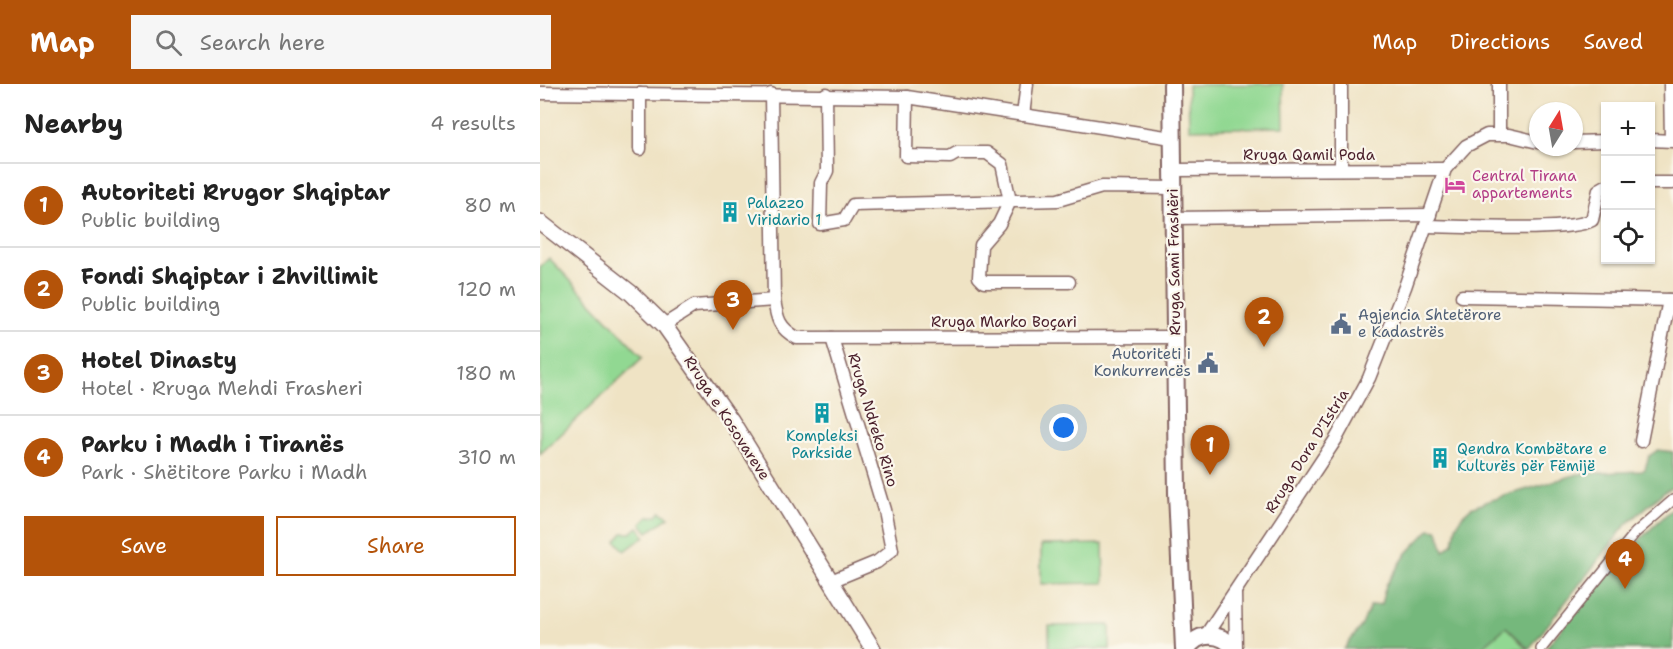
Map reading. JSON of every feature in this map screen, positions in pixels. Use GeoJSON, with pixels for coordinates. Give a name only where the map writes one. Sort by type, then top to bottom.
{"type":"FeatureCollection","features":[{"type":"Feature","properties":{"kind":"main road","name":"Rruga Sami Frashëri"},"geometry":{"type":"LineString","coordinates":[[1172,84],[1177,492],[1186,649]]}},
{"type":"Feature","properties":{"kind":"main road"},"geometry":{"type":"LineString","coordinates":[[1183,620],[1204,636],[1224,639],[1235,649]]}},
{"type":"Feature","properties":{"kind":"main road"},"geometry":{"type":"LineString","coordinates":[[1186,649],[1204,636]]}},
{"type":"Feature","properties":{"kind":"street"},"geometry":{"type":"LineString","coordinates":[[1023,115],[1027,84]]}},
{"type":"Feature","properties":{"kind":"street"},"geometry":{"type":"LineString","coordinates":[[1341,84],[1341,169]]}},
{"type":"Feature","properties":{"kind":"street"},"geometry":{"type":"LineString","coordinates":[[1499,84],[1499,133]]}},
{"type":"Feature","properties":{"kind":"street"},"geometry":{"type":"LineString","coordinates":[[1655,140],[1672,141],[1670,84]]}},
{"type":"Feature","properties":{"kind":"street"},"geometry":{"type":"LineString","coordinates":[[540,93],[555,88],[640,94],[771,94],[788,89],[826,94],[899,93],[1172,138]]}},
{"type":"Feature","properties":{"kind":"street"},"geometry":{"type":"LineString","coordinates":[[899,93],[906,156],[950,157],[957,153],[987,153],[1002,164],[1010,201],[999,224],[981,245],[979,277],[984,282],[1069,282]]}},
{"type":"Feature","properties":{"kind":"street"},"geometry":{"type":"LineString","coordinates":[[640,94],[640,148]]}},
{"type":"Feature","properties":{"kind":"street","name":"Rruga Ndreko Rino"},"geometry":{"type":"LineString","coordinates":[[771,94],[774,300],[777,319],[784,330],[797,338],[832,338],[884,510],[892,550],[877,562],[831,581]]}},
{"type":"Feature","properties":{"kind":"street"},"geometry":{"type":"LineString","coordinates":[[826,94],[827,171],[821,183],[820,224],[844,220],[853,205],[1058,200],[1102,187],[1173,188]]}},
{"type":"Feature","properties":{"kind":"street"},"geometry":{"type":"LineString","coordinates":[[1445,169],[1457,154],[1474,140],[1499,133],[1529,140]]}},
{"type":"Feature","properties":{"kind":"street"},"geometry":{"type":"LineString","coordinates":[[1583,142],[1601,141]]}},
{"type":"Feature","properties":{"kind":"street","name":"Rruga Qamil Poda"},"geometry":{"type":"LineString","coordinates":[[1173,170],[1445,169]]}},
{"type":"Feature","properties":{"kind":"street","name":"Rruga Dora D'Istria"},"geometry":{"type":"LineString","coordinates":[[1204,636],[1235,593],[1336,439],[1369,378],[1445,169]]}},
{"type":"Feature","properties":{"kind":"street"},"geometry":{"type":"LineString","coordinates":[[1655,183],[1673,183]]}},
{"type":"Feature","properties":{"kind":"street"},"geometry":{"type":"LineString","coordinates":[[1173,218],[1428,220],[1542,226],[1585,224],[1592,220],[1601,189]]}},
{"type":"Feature","properties":{"kind":"street","name":"Rruga e Kosovareve"},"geometry":{"type":"LineString","coordinates":[[540,222],[631,293],[664,325],[731,420],[873,649]]}},
{"type":"Feature","properties":{"kind":"street"},"geometry":{"type":"LineString","coordinates":[[1462,296],[1671,300],[1641,441]]}},
{"type":"Feature","properties":{"kind":"street"},"geometry":{"type":"LineString","coordinates":[[664,325],[694,306],[774,300]]}},
{"type":"Feature","properties":{"kind":"street","name":"Rruga Marko Boçari"},"geometry":{"type":"LineString","coordinates":[[832,338],[1175,337]]}},
{"type":"Feature","properties":{"kind":"street"},"geometry":{"type":"LineString","coordinates":[[1541,649],[1635,533],[1673,500]]}},
{"type":"Feature","properties":{"kind":"street"},"geometry":{"type":"LineString","coordinates":[[1235,593],[1235,649]]}},
{"type":"Feature","properties":{"kind":"green space"},"geometry":{"type":"Polygon","coordinates":[[[1283,84],[1284,127],[1189,129],[1188,85],[1283,84]]]}},
{"type":"Feature","properties":{"kind":"green space"},"geometry":{"type":"Polygon","coordinates":[[[549,258],[643,357],[540,454],[540,267],[549,258]]]}},
{"type":"Feature","properties":{"kind":"green space"},"geometry":{"type":"Polygon","coordinates":[[[1658,450],[1673,452],[1673,487],[1666,490],[1625,526],[1529,649],[1506,627],[1480,649],[1344,649],[1362,625],[1370,606],[1381,604],[1386,585],[1407,553],[1430,529],[1438,530],[1444,551],[1453,543],[1456,527],[1462,516],[1471,508],[1578,474],[1642,471],[1645,469],[1649,456],[1658,450]]]}},
{"type":"Feature","properties":{"kind":"green space"},"geometry":{"type":"Polygon","coordinates":[[[1673,508],[1673,649],[1545,649],[1618,560],[1673,508]]]}},
{"type":"Feature","properties":{"kind":"green space"},"geometry":{"type":"Polygon","coordinates":[[[661,512],[669,517],[648,532],[641,524],[648,517],[657,516],[661,512]]]}},
{"type":"Feature","properties":{"kind":"green space"},"geometry":{"type":"Polygon","coordinates":[[[638,527],[645,536],[625,551],[616,541],[623,533],[631,533],[638,527]]]}},
{"type":"Feature","properties":{"kind":"green space"},"geometry":{"type":"Polygon","coordinates":[[[1103,544],[1104,583],[1041,584],[1041,545],[1103,544]]]}},
{"type":"Feature","properties":{"kind":"green space"},"geometry":{"type":"Polygon","coordinates":[[[1110,625],[1110,649],[1049,649],[1049,626],[1110,625]]]}},
{"type":"Feature","properties":{"kind":"green space"},"geometry":{"type":"Polygon","coordinates":[[[1506,627],[1527,649],[1480,649],[1506,627]]]}},
{"type":"Feature","properties":{"kind":"place","name":"Central Tirana appartements"},"geometry":{"type":"Point","coordinates":[1455,185]}},
{"type":"Feature","properties":{"kind":"place","name":"Palazzo Viridario 1"},"geometry":{"type":"Point","coordinates":[730,212]}},
{"type":"Feature","properties":{"kind":"place","name":"Agjencia Shtetërore e Kadastrës"},"geometry":{"type":"Point","coordinates":[1341,324]}},
{"type":"Feature","properties":{"kind":"place","name":"Hotel Dinasty"},"geometry":{"type":"Point","coordinates":[733,330]}},
{"type":"Feature","properties":{"kind":"place","name":"Fondi Shqiptar i Zhvillimit"},"geometry":{"type":"Point","coordinates":[1264,347]}},
{"type":"Feature","properties":{"kind":"place","name":"Autoriteti i Konkurrencës"},"geometry":{"type":"Point","coordinates":[1208,363]}},
{"type":"Feature","properties":{"kind":"place","name":"Kompleksi Parkside"},"geometry":{"type":"Point","coordinates":[822,413]}},
{"type":"Feature","properties":{"kind":"place","name":"Qendra Kombëtare e Kulturës për Fëmijë"},"geometry":{"type":"Point","coordinates":[1440,458]}},
{"type":"Feature","properties":{"kind":"place","name":"Autoriteti Rrugor Shqiptar"},"geometry":{"type":"Point","coordinates":[1210,475]}},
{"type":"Feature","properties":{"kind":"place","name":"Parku i Madh i Tiranës"},"geometry":{"type":"Point","coordinates":[1625,589]}}]}
